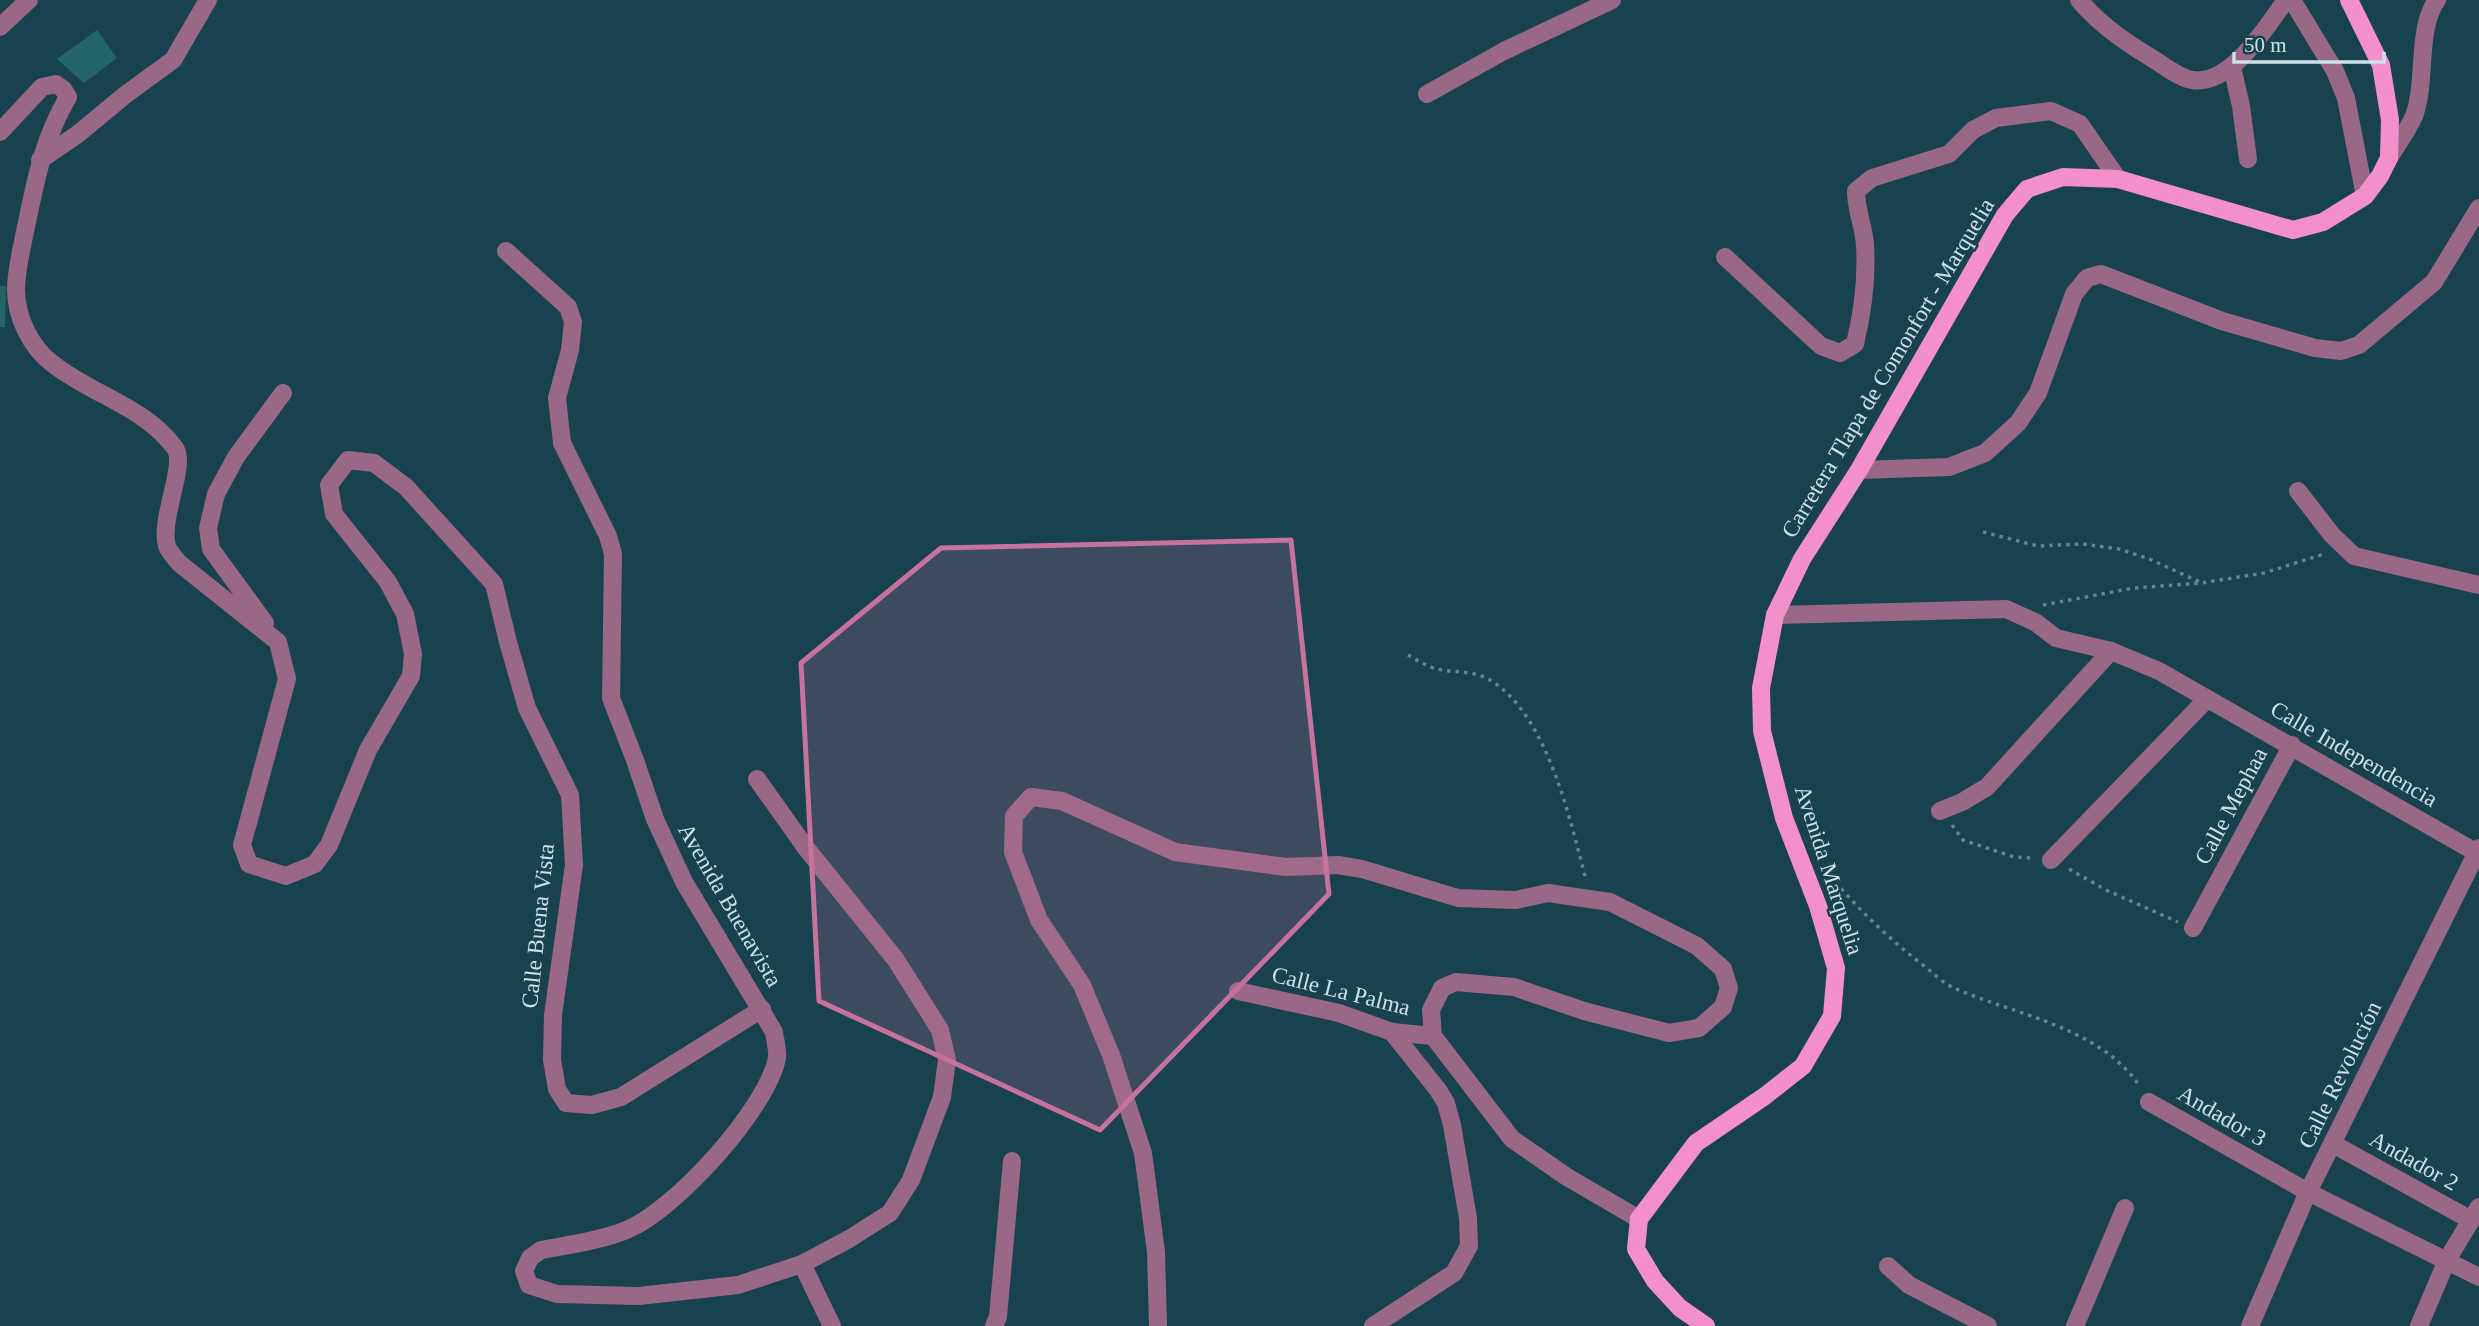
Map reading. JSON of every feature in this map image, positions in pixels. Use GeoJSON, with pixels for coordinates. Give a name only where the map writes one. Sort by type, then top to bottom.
{"type":"FeatureCollection","features":[{"type":"Feature","properties":{"kind":"main road"},"geometry":{"type":"LineString","coordinates":[[2349,0],[2381,65],[2390,120],[2389,158]]}},
{"type":"Feature","properties":{"kind":"main road","name":"Carretera Tlapa de Comonfort - Marquelia"},"geometry":{"type":"LineString","coordinates":[[1775,615],[1802,559],[1859,470],[2005,215],[2027,189],[2063,177],[2118,179],[2293,230],[2323,222],[2365,196],[2389,158]]}},
{"type":"Feature","properties":{"kind":"main road","name":"Avenida Marquelia"},"geometry":{"type":"LineString","coordinates":[[1639,1219],[1696,1143],[1804,1066],[1832,1016],[1836,968],[1818,906],[1784,818],[1762,731],[1761,688],[1775,615]]}},
{"type":"Feature","properties":{"kind":"main road"},"geometry":{"type":"LineString","coordinates":[[1639,1219],[1636,1249],[1655,1282],[1680,1308],[1706,1326]]}},
{"type":"Feature","properties":{"kind":"street"},"geometry":{"type":"LineString","coordinates":[[0,27],[29,0]]}},
{"type":"Feature","properties":{"kind":"street"},"geometry":{"type":"LineString","coordinates":[[40,160],[173,60],[208,0]]}},
{"type":"Feature","properties":{"kind":"street"},"geometry":{"type":"LineString","coordinates":[[1427,94],[1504,51],[1612,0]]}},
{"type":"Feature","properties":{"kind":"street"},"geometry":{"type":"LineString","coordinates":[[2079,0],[2093,17],[2128,44],[2190,80],[2206,80],[2232,67],[2286,0]]}},
{"type":"Feature","properties":{"kind":"street"},"geometry":{"type":"LineString","coordinates":[[2292,0],[2335,71],[2346,97],[2365,196]]}},
{"type":"Feature","properties":{"kind":"street"},"geometry":{"type":"LineString","coordinates":[[2389,158],[2414,117],[2420,92],[2429,11],[2437,0]]}},
{"type":"Feature","properties":{"kind":"street"},"geometry":{"type":"LineString","coordinates":[[2232,67],[2241,106],[2248,159]]}},
{"type":"Feature","properties":{"kind":"street"},"geometry":{"type":"LineString","coordinates":[[0,132],[42,87],[55,84],[63,89],[68,97],[52,123],[40,160],[21,252],[16,291],[22,322],[33,342],[52,364],[150,421],[177,450],[178,466],[164,525],[167,548],[179,563],[278,642]]}},
{"type":"Feature","properties":{"kind":"street"},"geometry":{"type":"LineString","coordinates":[[1725,257],[1821,346],[1840,353],[1855,344],[1864,309],[1866,243],[1856,209],[1856,191],[1872,178],[1949,155],[1973,130],[1996,118],[2051,111],[2080,124],[2118,179]]}},
{"type":"Feature","properties":{"kind":"street"},"geometry":{"type":"LineString","coordinates":[[1859,470],[1949,467],[1985,453],[2018,423],[2039,393],[2074,293],[2087,278],[2101,274],[2222,321],[2315,348],[2341,351],[2358,345],[2434,282],[2479,208]]}},
{"type":"Feature","properties":{"kind":"street","name":"Avenida Buenavista"},"geometry":{"type":"LineString","coordinates":[[506,251],[568,307],[573,321],[570,350],[557,398],[562,443],[608,536],[614,554],[611,698],[654,820],[684,882],[774,1032],[777,1057],[770,1077],[749,1114],[708,1166],[660,1210],[626,1231],[541,1250],[530,1258],[524,1271],[529,1285],[557,1294],[639,1296],[738,1285],[802,1264]]}},
{"type":"Feature","properties":{"kind":"street"},"geometry":{"type":"LineString","coordinates":[[278,642],[211,550],[208,528],[216,494],[236,457],[283,393]]}},
{"type":"Feature","properties":{"kind":"street","name":"Calle Buena Vista"},"geometry":{"type":"LineString","coordinates":[[278,642],[288,679],[242,845],[249,863],[286,876],[315,864],[329,845],[368,750],[411,676],[413,654],[405,614],[388,582],[334,514],[329,485],[348,460],[373,463],[406,487],[494,584],[527,708],[570,795],[574,865],[553,1015],[552,1060],[557,1089],[566,1103],[592,1105],[621,1097],[762,1009]]}},
{"type":"Feature","properties":{"kind":"street"},"geometry":{"type":"LineString","coordinates":[[2298,491],[2332,535],[2354,556],[2479,585]]}},
{"type":"Feature","properties":{"kind":"street","name":"Calle Independencia"},"geometry":{"type":"LineString","coordinates":[[1775,615],[2006,609],[2035,622],[2056,638],[2111,651],[2159,671],[2478,851]]}},
{"type":"Feature","properties":{"kind":"street"},"geometry":{"type":"LineString","coordinates":[[1940,811],[1987,787],[2111,651]]}},
{"type":"Feature","properties":{"kind":"street"},"geometry":{"type":"LineString","coordinates":[[2051,860],[2207,699]]}},
{"type":"Feature","properties":{"kind":"street","name":"Calle Mephaa"},"geometry":{"type":"LineString","coordinates":[[2193,928],[2292,745]]}},
{"type":"Feature","properties":{"kind":"street"},"geometry":{"type":"LineString","coordinates":[[757,779],[814,858],[896,961],[940,1030],[947,1060],[938,1108],[911,1180],[890,1213],[802,1264],[832,1326]]}},
{"type":"Feature","properties":{"kind":"street"},"geometry":{"type":"LineString","coordinates":[[1158,1326],[1156,1252],[1143,1153],[1111,1055],[1082,985],[1039,920],[1013,852],[1014,816],[1031,797],[1062,801],[1175,852],[1286,867],[1338,864],[1458,898],[1516,900],[1548,893],[1610,902],[1698,946],[1723,969],[1729,988],[1723,1007],[1699,1028],[1669,1032],[1584,1011],[1514,987],[1456,982],[1442,988],[1431,1010],[1433,1036],[1512,1139],[1567,1177],[1639,1219]]}},
{"type":"Feature","properties":{"kind":"street","name":"Calle Revolución"},"geometry":{"type":"LineString","coordinates":[[2250,1326],[2308,1192],[2478,851]]}},
{"type":"Feature","properties":{"kind":"street","name":"Calle La Palma"},"geometry":{"type":"LineString","coordinates":[[1238,991],[1339,1013],[1392,1032],[1433,1036]]}},
{"type":"Feature","properties":{"kind":"street"},"geometry":{"type":"LineString","coordinates":[[1373,1326],[1454,1273],[1469,1246],[1468,1218],[1446,1103],[1392,1032]]}},
{"type":"Feature","properties":{"kind":"street","name":"Andador 3"},"geometry":{"type":"LineString","coordinates":[[2149,1102],[2308,1192],[2479,1277]]}},
{"type":"Feature","properties":{"kind":"street","name":"Andador 2"},"geometry":{"type":"LineString","coordinates":[[2333,1144],[2475,1214]]}},
{"type":"Feature","properties":{"kind":"street"},"geometry":{"type":"LineString","coordinates":[[994,1326],[998,1317],[1012,1161]]}},
{"type":"Feature","properties":{"kind":"street"},"geometry":{"type":"LineString","coordinates":[[2075,1326],[2125,1208]]}},
{"type":"Feature","properties":{"kind":"street"},"geometry":{"type":"LineString","coordinates":[[2418,1326],[2447,1260],[2475,1214]]}},
{"type":"Feature","properties":{"kind":"street"},"geometry":{"type":"LineString","coordinates":[[1888,1266],[1909,1285],[1988,1326]]}},
{"type":"Feature","properties":{"kind":"path"},"geometry":{"type":"LineString","coordinates":[[1983,532],[2038,546],[2083,544],[2119,548],[2201,583]]}},
{"type":"Feature","properties":{"kind":"path"},"geometry":{"type":"LineString","coordinates":[[2040,605],[2063,603],[2134,587],[2201,583],[2264,573],[2321,554]]}},
{"type":"Feature","properties":{"kind":"path"},"geometry":{"type":"LineString","coordinates":[[1408,655],[1437,669],[1455,670],[1487,678],[1510,693],[1525,714],[1556,775],[1590,899]]}},
{"type":"Feature","properties":{"kind":"path"},"geometry":{"type":"LineString","coordinates":[[1940,811],[1963,840],[2014,857],[2051,860],[2106,890],[2193,928]]}},
{"type":"Feature","properties":{"kind":"path"},"geometry":{"type":"LineString","coordinates":[[1824,867],[1847,897],[1916,960],[1952,988],[2009,1007],[2074,1034],[2108,1054],[2131,1074],[2149,1102]]}},
{"type":"Feature","properties":{"kind":"highlighted area"},"geometry":{"type":"Polygon","coordinates":[[[1291,540],[1329,894],[1100,1130],[819,1001],[801,663],[941,548],[1291,540]]]}},
{"type":"Feature","properties":{"kind":"building"},"geometry":{"type":"Polygon","coordinates":[[[97,30],[117,58],[84,83],[57,59],[97,30]]]}},
{"type":"Feature","properties":{"kind":"building"},"geometry":{"type":"Polygon","coordinates":[[[0,286],[6,286],[5,327],[0,327],[0,286]]]}}]}
